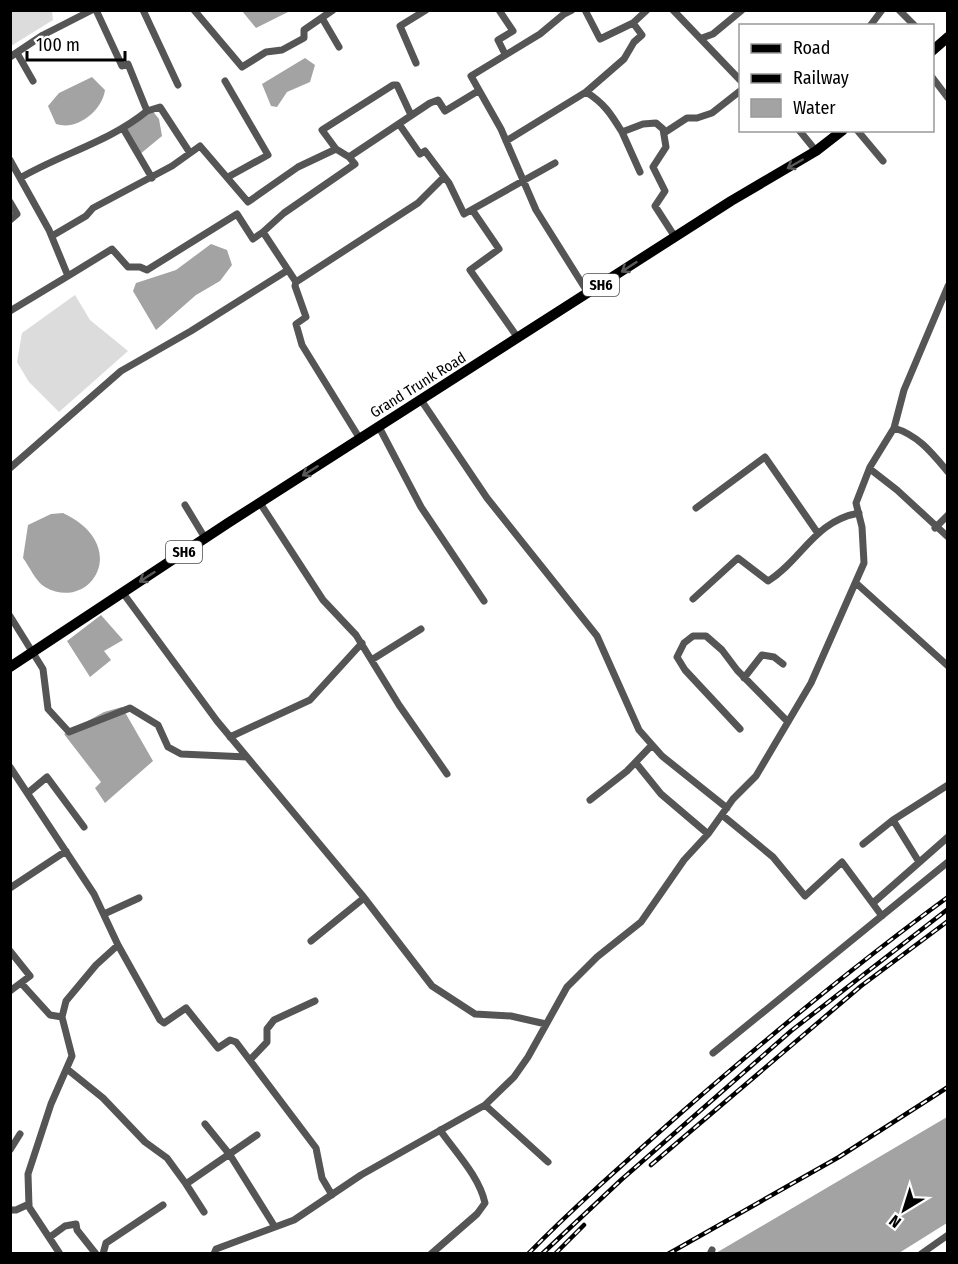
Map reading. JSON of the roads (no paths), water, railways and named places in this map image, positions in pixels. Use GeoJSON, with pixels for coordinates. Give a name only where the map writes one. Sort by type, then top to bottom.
{"type":"FeatureCollection","features":[{"type":"Feature","properties":{"kind":"main road","name":"Grand Trunk Road"},"geometry":{"type":"LineString","coordinates":[[10,667],[260,503],[675,237],[816,151],[840,132]]}},
{"type":"Feature","properties":{"kind":"street"},"geometry":{"type":"LineString","coordinates":[[33,81],[13,54],[51,31],[94,10],[122,66],[128,64],[147,111]]}},
{"type":"Feature","properties":{"kind":"street"},"geometry":{"type":"LineString","coordinates":[[143,10],[178,85]]}},
{"type":"Feature","properties":{"kind":"street"},"geometry":{"type":"LineString","coordinates":[[194,10],[242,67],[267,52],[298,43],[303,38],[304,30],[333,10]]}},
{"type":"Feature","properties":{"kind":"street"},"geometry":{"type":"LineString","coordinates":[[416,63],[400,26],[426,10]]}},
{"type":"Feature","properties":{"kind":"street"},"geometry":{"type":"LineString","coordinates":[[499,10],[513,31],[498,40],[505,54]]}},
{"type":"Feature","properties":{"kind":"street"},"geometry":{"type":"LineString","coordinates":[[572,10],[560,13],[540,34],[471,76],[506,141],[536,210],[588,293]]}},
{"type":"Feature","properties":{"kind":"street"},"geometry":{"type":"LineString","coordinates":[[585,10],[600,39],[633,23],[647,10]]}},
{"type":"Feature","properties":{"kind":"street"},"geometry":{"type":"LineString","coordinates":[[674,10],[739,78]]}},
{"type":"Feature","properties":{"kind":"street"},"geometry":{"type":"LineString","coordinates":[[702,38],[713,34],[742,10]]}},
{"type":"Feature","properties":{"kind":"street"},"geometry":{"type":"LineString","coordinates":[[872,24],[882,10]]}},
{"type":"Feature","properties":{"kind":"street"},"geometry":{"type":"LineString","coordinates":[[899,10],[913,24]]}},
{"type":"Feature","properties":{"kind":"street"},"geometry":{"type":"LineString","coordinates":[[322,18],[339,47]]}},
{"type":"Feature","properties":{"kind":"street"},"geometry":{"type":"LineString","coordinates":[[506,141],[586,92],[624,59],[642,35],[633,23]]}},
{"type":"Feature","properties":{"kind":"street"},"geometry":{"type":"LineString","coordinates":[[934,78],[948,98]]}},
{"type":"Feature","properties":{"kind":"street"},"geometry":{"type":"LineString","coordinates":[[225,81],[268,155],[228,177]]}},
{"type":"Feature","properties":{"kind":"street"},"geometry":{"type":"LineString","coordinates":[[10,311],[112,249],[128,267],[140,267],[147,270],[237,214],[253,239],[284,213],[355,164],[336,149],[322,130],[393,85],[397,85],[401,90],[411,115]]}},
{"type":"Feature","properties":{"kind":"street"},"geometry":{"type":"LineString","coordinates":[[349,157],[411,115],[438,100],[445,111],[478,92]]}},
{"type":"Feature","properties":{"kind":"street"},"geometry":{"type":"LineString","coordinates":[[586,92],[601,101],[610,111],[640,172]]}},
{"type":"Feature","properties":{"kind":"street"},"geometry":{"type":"LineString","coordinates":[[664,133],[687,118],[697,118],[712,113],[739,93]]}},
{"type":"Feature","properties":{"kind":"street"},"geometry":{"type":"LineString","coordinates":[[20,178],[41,166],[124,130],[147,111],[160,106],[190,153]]}},
{"type":"Feature","properties":{"kind":"street"},"geometry":{"type":"LineString","coordinates":[[622,132],[644,124],[656,123],[664,133],[666,147],[653,167],[665,191],[655,206],[675,237]]}},
{"type":"Feature","properties":{"kind":"street"},"geometry":{"type":"LineString","coordinates":[[399,124],[420,154],[425,151],[449,183],[464,214],[555,163]]}},
{"type":"Feature","properties":{"kind":"street"},"geometry":{"type":"LineString","coordinates":[[124,130],[152,178]]}},
{"type":"Feature","properties":{"kind":"street"},"geometry":{"type":"LineString","coordinates":[[801,132],[816,151]]}},
{"type":"Feature","properties":{"kind":"street"},"geometry":{"type":"LineString","coordinates":[[859,132],[883,161]]}},
{"type":"Feature","properties":{"kind":"street"},"geometry":{"type":"LineString","coordinates":[[52,236],[86,216],[93,208],[152,178],[200,146],[248,202],[298,167],[336,149]]}},
{"type":"Feature","properties":{"kind":"street"},"geometry":{"type":"LineString","coordinates":[[10,160],[52,236],[68,276]]}},
{"type":"Feature","properties":{"kind":"street"},"geometry":{"type":"LineString","coordinates":[[296,282],[397,218],[418,203],[443,178]]}},
{"type":"Feature","properties":{"kind":"street"},"geometry":{"type":"LineString","coordinates":[[10,202],[17,214],[10,220]]}},
{"type":"Feature","properties":{"kind":"street"},"geometry":{"type":"LineString","coordinates":[[473,211],[499,249],[470,270],[518,338]]}},
{"type":"Feature","properties":{"kind":"street"},"geometry":{"type":"LineString","coordinates":[[263,232],[296,282],[295,286],[306,317],[296,324],[302,345],[360,440]]}},
{"type":"Feature","properties":{"kind":"street"},"geometry":{"type":"LineString","coordinates":[[10,468],[121,371],[191,331],[288,270]]}},
{"type":"Feature","properties":{"kind":"street"},"geometry":{"type":"LineString","coordinates":[[214,1254],[216,1249],[294,1220],[332,1195],[485,1105],[514,1077],[528,1057],[567,987],[597,957],[641,922],[684,860],[756,776],[811,683],[864,563],[862,527],[856,503],[870,469],[894,428],[904,390],[948,286]]}},
{"type":"Feature","properties":{"kind":"street"},"geometry":{"type":"LineString","coordinates":[[421,400],[487,498],[597,636],[634,722],[652,745],[773,857],[805,896],[842,862],[882,916]]}},
{"type":"Feature","properties":{"kind":"street"},"geometry":{"type":"LineString","coordinates":[[379,427],[421,507],[484,601]]}},
{"type":"Feature","properties":{"kind":"street"},"geometry":{"type":"LineString","coordinates":[[894,428],[908,432],[924,445],[948,472]]}},
{"type":"Feature","properties":{"kind":"street"},"geometry":{"type":"LineString","coordinates":[[696,508],[765,457],[817,532]]}},
{"type":"Feature","properties":{"kind":"street"},"geometry":{"type":"LineString","coordinates":[[870,469],[897,490],[935,528],[948,537]]}},
{"type":"Feature","properties":{"kind":"street"},"geometry":{"type":"LineString","coordinates":[[260,503],[323,600],[362,643],[399,705],[447,774]]}},
{"type":"Feature","properties":{"kind":"street"},"geometry":{"type":"LineString","coordinates":[[185,505],[206,538]]}},
{"type":"Feature","properties":{"kind":"street"},"geometry":{"type":"LineString","coordinates":[[693,599],[738,558],[768,581],[817,532],[848,515],[859,513]]}},
{"type":"Feature","properties":{"kind":"street"},"geometry":{"type":"LineString","coordinates":[[935,528],[948,515]]}},
{"type":"Feature","properties":{"kind":"street"},"geometry":{"type":"LineString","coordinates":[[856,583],[948,666]]}},
{"type":"Feature","properties":{"kind":"street"},"geometry":{"type":"LineString","coordinates":[[123,593],[230,737],[364,898],[432,986],[475,1014],[511,1016],[546,1023]]}},
{"type":"Feature","properties":{"kind":"street"},"geometry":{"type":"LineString","coordinates":[[10,616],[44,669],[48,709],[69,732],[130,708],[158,725],[168,747],[181,754],[247,757]]}},
{"type":"Feature","properties":{"kind":"street"},"geometry":{"type":"LineString","coordinates":[[373,659],[421,629]]}},
{"type":"Feature","properties":{"kind":"street"},"geometry":{"type":"LineString","coordinates":[[740,729],[685,670],[677,657],[684,643],[693,636],[706,636],[722,650],[744,678],[788,722]]}},
{"type":"Feature","properties":{"kind":"street"},"geometry":{"type":"LineString","coordinates":[[230,737],[310,700],[362,643]]}},
{"type":"Feature","properties":{"kind":"street"},"geometry":{"type":"LineString","coordinates":[[744,678],[762,655],[774,657],[783,664]]}},
{"type":"Feature","properties":{"kind":"street"},"geometry":{"type":"LineString","coordinates":[[590,800],[636,763],[652,745]]}},
{"type":"Feature","properties":{"kind":"street"},"geometry":{"type":"LineString","coordinates":[[636,763],[661,794],[708,834]]}},
{"type":"Feature","properties":{"kind":"street"},"geometry":{"type":"LineString","coordinates":[[10,767],[29,792],[104,914],[118,945],[160,1020],[164,1023],[186,1008],[218,1048],[230,1040],[236,1042],[316,1148],[322,1178],[332,1195]]}},
{"type":"Feature","properties":{"kind":"street"},"geometry":{"type":"LineString","coordinates":[[29,792],[47,777],[84,827]]}},
{"type":"Feature","properties":{"kind":"street"},"geometry":{"type":"LineString","coordinates":[[863,844],[893,820],[948,785]]}},
{"type":"Feature","properties":{"kind":"street"},"geometry":{"type":"LineString","coordinates":[[893,820],[920,862]]}},
{"type":"Feature","properties":{"kind":"street"},"geometry":{"type":"LineString","coordinates":[[873,903],[948,837]]}},
{"type":"Feature","properties":{"kind":"street"},"geometry":{"type":"LineString","coordinates":[[10,888],[66,850]]}},
{"type":"Feature","properties":{"kind":"street"},"geometry":{"type":"LineString","coordinates":[[713,1053],[948,862]]}},
{"type":"Feature","properties":{"kind":"street"},"geometry":{"type":"LineString","coordinates":[[104,914],[139,898]]}},
{"type":"Feature","properties":{"kind":"street"},"geometry":{"type":"LineString","coordinates":[[310,941],[364,898]]}},
{"type":"Feature","properties":{"kind":"street"},"geometry":{"type":"LineString","coordinates":[[60,1254],[29,1204],[28,1174],[32,1158],[72,1056],[62,1017],[66,1001],[96,965],[118,945]]}},
{"type":"Feature","properties":{"kind":"street"},"geometry":{"type":"LineString","coordinates":[[10,951],[30,976],[10,991]]}},
{"type":"Feature","properties":{"kind":"street"},"geometry":{"type":"LineString","coordinates":[[21,982],[50,1016],[62,1017]]}},
{"type":"Feature","properties":{"kind":"street"},"geometry":{"type":"LineString","coordinates":[[250,1060],[267,1042],[267,1029],[274,1020],[315,1001]]}},
{"type":"Feature","properties":{"kind":"street"},"geometry":{"type":"LineString","coordinates":[[66,1070],[103,1098],[145,1142],[167,1158],[204,1212]]}},
{"type":"Feature","properties":{"kind":"street"},"geometry":{"type":"LineString","coordinates":[[485,1105],[548,1162]]}},
{"type":"Feature","properties":{"kind":"street"},"geometry":{"type":"LineString","coordinates":[[205,1124],[230,1155],[275,1227]]}},
{"type":"Feature","properties":{"kind":"street"},"geometry":{"type":"LineString","coordinates":[[430,1254],[477,1214],[485,1203],[483,1193],[471,1173],[440,1130]]}},
{"type":"Feature","properties":{"kind":"street"},"geometry":{"type":"LineString","coordinates":[[10,1150],[20,1134]]}},
{"type":"Feature","properties":{"kind":"street"},"geometry":{"type":"LineString","coordinates":[[186,1184],[257,1135]]}},
{"type":"Feature","properties":{"kind":"street"},"geometry":{"type":"LineString","coordinates":[[10,1210],[16,1210],[29,1204]]}},
{"type":"Feature","properties":{"kind":"street"},"geometry":{"type":"LineString","coordinates":[[103,1254],[106,1243],[163,1205]]}},
{"type":"Feature","properties":{"kind":"street"},"geometry":{"type":"LineString","coordinates":[[50,1237],[65,1226],[76,1224],[77,1230],[96,1254]]}},
{"type":"Feature","properties":{"kind":"street"},"geometry":{"type":"LineString","coordinates":[[921,1254],[948,1235]]}},
{"type":"Feature","properties":{"kind":"water"},"geometry":{"type":"Polygon","coordinates":[[[242,11],[290,11],[256,28],[242,11]]]}},
{"type":"Feature","properties":{"kind":"water"},"geometry":{"type":"Polygon","coordinates":[[[305,58],[315,65],[310,82],[287,92],[277,107],[271,106],[262,84],[305,58]]]}},
{"type":"Feature","properties":{"kind":"water"},"geometry":{"type":"Polygon","coordinates":[[[92,77],[105,90],[94,112],[72,125],[56,124],[48,106],[59,93],[92,77]]]}},
{"type":"Feature","properties":{"kind":"water"},"geometry":{"type":"Polygon","coordinates":[[[151,109],[159,119],[162,136],[139,155],[125,125],[151,109]]]}},
{"type":"Feature","properties":{"kind":"water"},"geometry":{"type":"Polygon","coordinates":[[[211,244],[227,250],[232,265],[220,281],[196,295],[156,330],[133,291],[136,283],[176,270],[211,244]]]}},
{"type":"Feature","properties":{"kind":"water"},"geometry":{"type":"Polygon","coordinates":[[[63,513],[84,527],[96,542],[100,558],[97,572],[89,584],[77,591],[62,593],[42,585],[23,558],[28,525],[51,514],[63,513]]]}},
{"type":"Feature","properties":{"kind":"water"},"geometry":{"type":"Polygon","coordinates":[[[101,615],[123,640],[104,651],[111,660],[90,677],[67,641],[101,615]]]}},
{"type":"Feature","properties":{"kind":"water"},"geometry":{"type":"Polygon","coordinates":[[[122,707],[153,761],[105,803],[95,788],[101,782],[64,734],[104,712],[122,707]]]}},
{"type":"Feature","properties":{"kind":"water"},"geometry":{"type":"Polygon","coordinates":[[[947,1117],[947,1223],[899,1253],[716,1253],[947,1117]]]}},
{"type":"Feature","properties":{"kind":"railway"},"geometry":{"type":"LineString","coordinates":[[528,1254],[565,1217],[747,1056],[846,975],[948,897]]}},
{"type":"Feature","properties":{"kind":"railway"},"geometry":{"type":"LineString","coordinates":[[542,1254],[621,1180],[791,1031],[948,909]]}},
{"type":"Feature","properties":{"kind":"railway"},"geometry":{"type":"LineString","coordinates":[[651,1165],[861,986],[948,921]]}},
{"type":"Feature","properties":{"kind":"railway"},"geometry":{"type":"LineString","coordinates":[[668,1254],[839,1157],[948,1087]]}},
{"type":"Feature","properties":{"kind":"railway"},"geometry":{"type":"LineString","coordinates":[[555,1254],[584,1225]]}}]}
